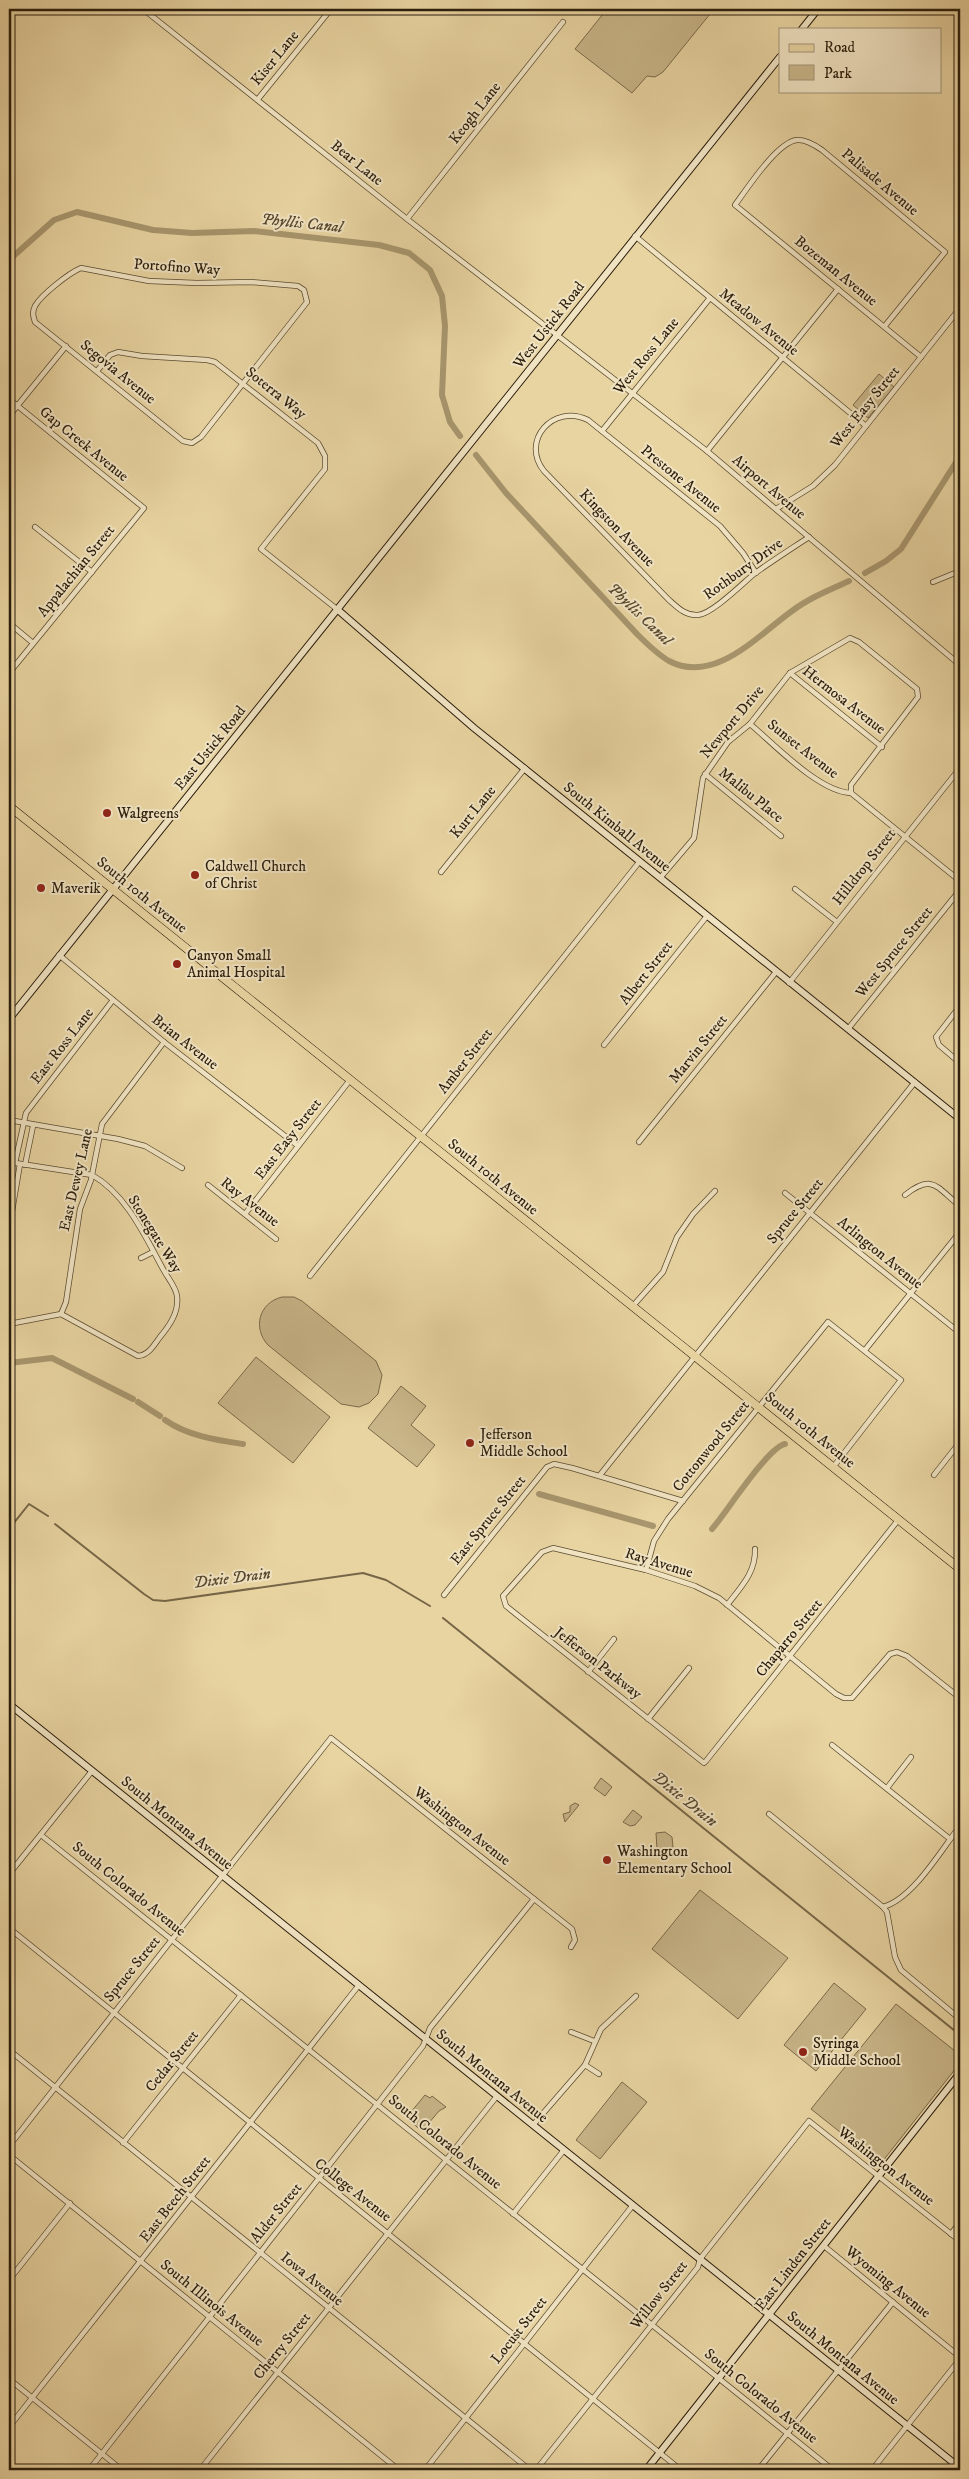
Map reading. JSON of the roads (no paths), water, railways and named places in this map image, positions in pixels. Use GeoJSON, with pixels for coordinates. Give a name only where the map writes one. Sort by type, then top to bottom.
{"type":"FeatureCollection","features":[{"type":"Feature","properties":{"kind":"main road","name":"South 10th Avenue"},"geometry":{"type":"LineString","coordinates":[[9,806],[960,1569]]}},
{"type":"Feature","properties":{"kind":"street","name":"Bear Lane"},"geometry":{"type":"LineString","coordinates":[[143,9],[407,219],[557,335]]}},
{"type":"Feature","properties":{"kind":"street","name":"Kiser Lane"},"geometry":{"type":"LineString","coordinates":[[258,99],[331,9]]}},
{"type":"Feature","properties":{"kind":"street"},"geometry":{"type":"LineString","coordinates":[[803,28],[818,9]]}},
{"type":"Feature","properties":{"kind":"street","name":"Keogh Lane"},"geometry":{"type":"LineString","coordinates":[[407,219],[563,22]]}},
{"type":"Feature","properties":{"kind":"street","name":"West Ustick Road"},"geometry":{"type":"LineString","coordinates":[[338,610],[635,236],[779,58]]}},
{"type":"Feature","properties":{"kind":"street","name":"Palisade Avenue"},"geometry":{"type":"LineString","coordinates":[[735,205],[777,152],[796,140],[808,142],[822,150],[944,252],[884,327]]}},
{"type":"Feature","properties":{"kind":"street","name":"Bozeman Avenue"},"geometry":{"type":"LineString","coordinates":[[735,205],[921,357]]}},
{"type":"Feature","properties":{"kind":"street","name":"Meadow Avenue"},"geometry":{"type":"LineString","coordinates":[[635,236],[866,426]]}},
{"type":"Feature","properties":{"kind":"street","name":"Portofino Way"},"geometry":{"type":"LineString","coordinates":[[32,314],[35,305],[71,272],[81,268],[149,280],[197,283],[251,282],[298,286],[307,295],[305,307],[244,382]]}},
{"type":"Feature","properties":{"kind":"street"},"geometry":{"type":"LineString","coordinates":[[707,451],[838,289]]}},
{"type":"Feature","properties":{"kind":"street","name":"West Ross Lane"},"geometry":{"type":"LineString","coordinates":[[602,431],[710,298]]}},
{"type":"Feature","properties":{"kind":"street","name":"West Easy Street"},"geometry":{"type":"LineString","coordinates":[[776,509],[813,486],[835,465],[960,308]]}},
{"type":"Feature","properties":{"kind":"street","name":"Segovia Avenue"},"geometry":{"type":"LineString","coordinates":[[32,314],[35,322],[183,441],[192,443],[201,437],[244,382]]}},
{"type":"Feature","properties":{"kind":"street","name":"Airport Avenue"},"geometry":{"type":"LineString","coordinates":[[557,335],[707,451],[960,665]]}},
{"type":"Feature","properties":{"kind":"street"},"geometry":{"type":"LineString","coordinates":[[9,416],[16,405],[66,346]]}},
{"type":"Feature","properties":{"kind":"street","name":"Soterra Way"},"geometry":{"type":"LineString","coordinates":[[97,371],[110,355],[118,352],[142,356],[207,360],[223,367],[244,382],[318,443],[325,456],[326,469],[261,549]]}},
{"type":"Feature","properties":{"kind":"street","name":"Gap Creek Avenue"},"geometry":{"type":"LineString","coordinates":[[9,399],[144,508]]}},
{"type":"Feature","properties":{"kind":"street","name":"Prestone Avenue"},"geometry":{"type":"LineString","coordinates":[[535,451],[537,438],[548,424],[558,417],[579,415],[602,431],[720,526],[743,553],[756,573]]}},
{"type":"Feature","properties":{"kind":"street","name":"Kingston Avenue"},"geometry":{"type":"LineString","coordinates":[[535,451],[537,462],[544,471],[668,600],[690,615]]}},
{"type":"Feature","properties":{"kind":"street","name":"Appalachian Street"},"geometry":{"type":"LineString","coordinates":[[9,674],[144,508]]}},
{"type":"Feature","properties":{"kind":"street"},"geometry":{"type":"LineString","coordinates":[[35,526],[92,572]]}},
{"type":"Feature","properties":{"kind":"street","name":"Rothbury Drive"},"geometry":{"type":"LineString","coordinates":[[690,615],[701,615],[756,573],[809,537]]}},
{"type":"Feature","properties":{"kind":"street","name":"South Kimball Avenue"},"geometry":{"type":"LineString","coordinates":[[261,549],[338,610],[474,728],[960,1119]]}},
{"type":"Feature","properties":{"kind":"street"},"geometry":{"type":"LineString","coordinates":[[960,551],[960,563]]}},
{"type":"Feature","properties":{"kind":"street"},"geometry":{"type":"LineString","coordinates":[[933,582],[960,571]]}},
{"type":"Feature","properties":{"kind":"street","name":"East Ustick Road"},"geometry":{"type":"LineString","coordinates":[[9,1019],[112,888],[338,610]]}},
{"type":"Feature","properties":{"kind":"street"},"geometry":{"type":"LineString","coordinates":[[9,623],[33,643]]}},
{"type":"Feature","properties":{"kind":"street","name":"Newport Drive"},"geometry":{"type":"LineString","coordinates":[[660,878],[694,838],[705,774],[728,742],[750,724],[790,673],[850,638],[874,654],[917,689],[916,702],[882,746]]}},
{"type":"Feature","properties":{"kind":"street","name":"Hermosa Avenue"},"geometry":{"type":"LineString","coordinates":[[790,673],[882,746]]}},
{"type":"Feature","properties":{"kind":"street","name":"Sunset Avenue"},"geometry":{"type":"LineString","coordinates":[[750,724],[812,775],[833,789],[851,793],[960,881]]}},
{"type":"Feature","properties":{"kind":"street"},"geometry":{"type":"LineString","coordinates":[[851,793],[851,785],[882,746]]}},
{"type":"Feature","properties":{"kind":"street","name":"Kurt Lane"},"geometry":{"type":"LineString","coordinates":[[441,872],[524,768]]}},
{"type":"Feature","properties":{"kind":"street","name":"Hilldrop Street"},"geometry":{"type":"LineString","coordinates":[[789,983],[960,768]]}},
{"type":"Feature","properties":{"kind":"street","name":"Malibu Place"},"geometry":{"type":"LineString","coordinates":[[705,774],[782,836]]}},
{"type":"Feature","properties":{"kind":"street","name":"Amber Street"},"geometry":{"type":"LineString","coordinates":[[310,1276],[640,862]]}},
{"type":"Feature","properties":{"kind":"street"},"geometry":{"type":"LineString","coordinates":[[795,889],[837,922]]}},
{"type":"Feature","properties":{"kind":"street","name":"West Spruce Street"},"geometry":{"type":"LineString","coordinates":[[848,1029],[960,890]]}},
{"type":"Feature","properties":{"kind":"street","name":"Albert Street"},"geometry":{"type":"LineString","coordinates":[[604,1045],[707,916]]}},
{"type":"Feature","properties":{"kind":"street","name":"Brian Avenue"},"geometry":{"type":"LineString","coordinates":[[59,955],[164,1042],[298,1146]]}},
{"type":"Feature","properties":{"kind":"street","name":"Marvin Street"},"geometry":{"type":"LineString","coordinates":[[639,1142],[776,972]]}},
{"type":"Feature","properties":{"kind":"street","name":"East Ross Lane"},"geometry":{"type":"LineString","coordinates":[[9,1228],[20,1164],[22,1124],[26,1113],[113,1000]]}},
{"type":"Feature","properties":{"kind":"street"},"geometry":{"type":"LineString","coordinates":[[960,1006],[936,1037],[938,1045],[960,1063]]}},
{"type":"Feature","properties":{"kind":"street","name":"East Dewey Lane"},"geometry":{"type":"LineString","coordinates":[[61,1314],[66,1302],[80,1209],[92,1176],[102,1124],[164,1042]]}},
{"type":"Feature","properties":{"kind":"street","name":"East Easy Street"},"geometry":{"type":"LineString","coordinates":[[245,1214],[350,1080]]}},
{"type":"Feature","properties":{"kind":"street","name":"Spruce Street"},"geometry":{"type":"LineString","coordinates":[[694,1356],[915,1082]]}},
{"type":"Feature","properties":{"kind":"street"},"geometry":{"type":"LineString","coordinates":[[9,1120],[145,1146],[182,1168]]}},
{"type":"Feature","properties":{"kind":"street","name":"East Ross Lane"},"geometry":{"type":"LineString","coordinates":[[20,1164],[33,1126]]}},
{"type":"Feature","properties":{"kind":"street","name":"Stonegate Way"},"geometry":{"type":"LineString","coordinates":[[9,1162],[92,1176],[105,1182],[127,1208],[177,1294],[174,1319],[149,1352],[138,1356],[61,1314]]}},
{"type":"Feature","properties":{"kind":"street"},"geometry":{"type":"LineString","coordinates":[[904,1195],[925,1182],[933,1184],[960,1206]]}},
{"type":"Feature","properties":{"kind":"street","name":"Ray Avenue"},"geometry":{"type":"LineString","coordinates":[[208,1185],[276,1239]]}},
{"type":"Feature","properties":{"kind":"street"},"geometry":{"type":"LineString","coordinates":[[632,1307],[662,1272],[677,1237],[693,1214],[715,1191]]}},
{"type":"Feature","properties":{"kind":"street","name":"Arlington Avenue"},"geometry":{"type":"LineString","coordinates":[[785,1193],[960,1333]]}},
{"type":"Feature","properties":{"kind":"street"},"geometry":{"type":"LineString","coordinates":[[834,1466],[901,1380],[865,1350],[960,1232]]}},
{"type":"Feature","properties":{"kind":"street"},"geometry":{"type":"LineString","coordinates":[[141,1258],[153,1252]]}},
{"type":"Feature","properties":{"kind":"street"},"geometry":{"type":"LineString","coordinates":[[9,1324],[61,1314]]}},
{"type":"Feature","properties":{"kind":"street","name":"Cottonwood Street"},"geometry":{"type":"LineString","coordinates":[[646,1570],[654,1541],[683,1501],[828,1322],[865,1350]]}},
{"type":"Feature","properties":{"kind":"street"},"geometry":{"type":"LineString","coordinates":[[683,1501],[600,1475],[694,1356]]}},
{"type":"Feature","properties":{"kind":"street"},"geometry":{"type":"LineString","coordinates":[[934,1475],[960,1442]]}},
{"type":"Feature","properties":{"kind":"street","name":"East Spruce Street"},"geometry":{"type":"LineString","coordinates":[[444,1595],[547,1467],[554,1464],[600,1475]]}},
{"type":"Feature","properties":{"kind":"street","name":"Chaparro Street"},"geometry":{"type":"LineString","coordinates":[[695,1757],[704,1763],[706,1761],[899,1519]]}},
{"type":"Feature","properties":{"kind":"street","name":"Ray Avenue"},"geometry":{"type":"LineString","coordinates":[[514,1584],[542,1552],[553,1548],[646,1570],[695,1586],[727,1604],[836,1694],[844,1698],[852,1698],[890,1654],[897,1652],[907,1656],[960,1698]]}},
{"type":"Feature","properties":{"kind":"street"},"geometry":{"type":"LineString","coordinates":[[727,1604],[747,1579],[756,1562],[755,1549]]}},
{"type":"Feature","properties":{"kind":"street","name":"Jefferson Parkway"},"geometry":{"type":"LineString","coordinates":[[514,1584],[503,1596],[506,1606],[695,1757]]}},
{"type":"Feature","properties":{"kind":"street"},"geometry":{"type":"LineString","coordinates":[[588,1672],[614,1639]]}},
{"type":"Feature","properties":{"kind":"street"},"geometry":{"type":"LineString","coordinates":[[648,1719],[688,1668]]}},
{"type":"Feature","properties":{"kind":"street","name":"South Montana Avenue"},"geometry":{"type":"LineString","coordinates":[[9,1704],[960,2468]]}},
{"type":"Feature","properties":{"kind":"street","name":"Spruce Street"},"geometry":{"type":"LineString","coordinates":[[9,2146],[331,1738]]}},
{"type":"Feature","properties":{"kind":"street","name":"Washington Avenue"},"geometry":{"type":"LineString","coordinates":[[331,1738],[572,1930],[575,1936],[571,1947]]}},
{"type":"Feature","properties":{"kind":"street"},"geometry":{"type":"LineString","coordinates":[[832,1745],[950,1839]]}},
{"type":"Feature","properties":{"kind":"street"},"geometry":{"type":"LineString","coordinates":[[887,1788],[911,1757]]}},
{"type":"Feature","properties":{"kind":"street"},"geometry":{"type":"LineString","coordinates":[[9,1874],[92,1771]]}},
{"type":"Feature","properties":{"kind":"street"},"geometry":{"type":"LineString","coordinates":[[769,1814],[883,1907],[887,1912],[895,1957],[901,1970],[960,2019]]}},
{"type":"Feature","properties":{"kind":"street"},"geometry":{"type":"LineString","coordinates":[[883,1907],[894,1904],[913,1886],[960,1826]]}},
{"type":"Feature","properties":{"kind":"street","name":"South Colorado Avenue"},"geometry":{"type":"LineString","coordinates":[[41,1835],[833,2470]]}},
{"type":"Feature","properties":{"kind":"street","name":"Alder Street"},"geometry":{"type":"LineString","coordinates":[[89,2470],[320,2179],[426,2039],[430,2028],[534,1899]]}},
{"type":"Feature","properties":{"kind":"street","name":"College Avenue"},"geometry":{"type":"LineString","coordinates":[[9,1928],[112,2014],[682,2470]]}},
{"type":"Feature","properties":{"kind":"street","name":"East Beech Street"},"geometry":{"type":"LineString","coordinates":[[9,2428],[359,1985]]}},
{"type":"Feature","properties":{"kind":"street","name":"Cedar Street"},"geometry":{"type":"LineString","coordinates":[[123,2143],[242,1995]]}},
{"type":"Feature","properties":{"kind":"street"},"geometry":{"type":"LineString","coordinates":[[533,2125],[585,2065],[594,2041],[605,2024],[636,1996]]}},
{"type":"Feature","properties":{"kind":"street"},"geometry":{"type":"LineString","coordinates":[[572,2032],[594,2041]]}},
{"type":"Feature","properties":{"kind":"street","name":"Iowa Avenue"},"geometry":{"type":"LineString","coordinates":[[9,2050],[530,2470]]}},
{"type":"Feature","properties":{"kind":"street"},"geometry":{"type":"LineString","coordinates":[[585,2065],[600,2074]]}},
{"type":"Feature","properties":{"kind":"street","name":"East Linden Street"},"geometry":{"type":"LineString","coordinates":[[646,2470],[960,2074]]}},
{"type":"Feature","properties":{"kind":"street","name":"Cherry Street"},"geometry":{"type":"LineString","coordinates":[[200,2470],[497,2096]]}},
{"type":"Feature","properties":{"kind":"street","name":"Washington Avenue"},"geometry":{"type":"LineString","coordinates":[[799,2134],[809,2121],[960,2241]]}},
{"type":"Feature","properties":{"kind":"street","name":"Willow Street"},"geometry":{"type":"LineString","coordinates":[[536,2470],[698,2267],[700,2259],[799,2134]]}},
{"type":"Feature","properties":{"kind":"street"},"geometry":{"type":"LineString","coordinates":[[513,2214],[564,2150]]}},
{"type":"Feature","properties":{"kind":"street","name":"South Illinois Avenue"},"geometry":{"type":"LineString","coordinates":[[9,2155],[400,2470]]}},
{"type":"Feature","properties":{"kind":"street"},"geometry":{"type":"LineString","coordinates":[[9,2280],[70,2203]]}},
{"type":"Feature","properties":{"kind":"street","name":"Locust Street"},"geometry":{"type":"LineString","coordinates":[[425,2470],[633,2205]]}},
{"type":"Feature","properties":{"kind":"street"},"geometry":{"type":"LineString","coordinates":[[951,2234],[960,2222]]}},
{"type":"Feature","properties":{"kind":"street","name":"Wyoming Avenue"},"geometry":{"type":"LineString","coordinates":[[824,2246],[960,2358]]}},
{"type":"Feature","properties":{"kind":"street"},"geometry":{"type":"LineString","coordinates":[[9,2269],[14,2273]]}},
{"type":"Feature","properties":{"kind":"street"},"geometry":{"type":"LineString","coordinates":[[758,2470],[893,2302]]}},
{"type":"Feature","properties":{"kind":"street"},"geometry":{"type":"LineString","coordinates":[[872,2470],[960,2358]]}},
{"type":"Feature","properties":{"kind":"street"},"geometry":{"type":"LineString","coordinates":[[9,2379],[122,2470]]}},
{"type":"Feature","properties":{"kind":"waterway","name":"Phyllis Canal"},"geometry":{"type":"LineString","coordinates":[[9,260],[54,220],[77,212],[153,230],[192,233],[254,231],[379,245],[409,253],[430,270],[442,296],[445,326],[442,395],[450,422],[460,436]]}},
{"type":"Feature","properties":{"kind":"waterway","name":"Phyllis Canal"},"geometry":{"type":"LineString","coordinates":[[476,455],[506,493],[637,634],[656,652],[669,661],[686,667],[703,667],[735,654],[805,602],[849,581]]}},
{"type":"Feature","properties":{"kind":"waterway","name":"Phyllis Canal"},"geometry":{"type":"LineString","coordinates":[[865,573],[886,561],[901,549],[960,456]]}},
{"type":"Feature","properties":{"kind":"waterway"},"geometry":{"type":"LineString","coordinates":[[9,1363],[52,1358],[133,1399]]}},
{"type":"Feature","properties":{"kind":"waterway"},"geometry":{"type":"LineString","coordinates":[[138,1402],[160,1416]]}},
{"type":"Feature","properties":{"kind":"waterway"},"geometry":{"type":"LineString","coordinates":[[165,1420],[193,1434],[243,1444]]}},
{"type":"Feature","properties":{"kind":"waterway"},"geometry":{"type":"LineString","coordinates":[[712,1529],[768,1456],[785,1444]]}},
{"type":"Feature","properties":{"kind":"waterway"},"geometry":{"type":"LineString","coordinates":[[539,1494],[653,1526]]}},
{"type":"Feature","properties":{"kind":"waterway","name":"Dixie Drain"},"geometry":{"type":"LineString","coordinates":[[9,1529],[29,1504],[48,1516]]}},
{"type":"Feature","properties":{"kind":"waterway","name":"Dixie Drain"},"geometry":{"type":"LineString","coordinates":[[55,1524],[153,1600],[165,1601],[363,1573],[386,1580],[430,1606]]}},
{"type":"Feature","properties":{"kind":"waterway","name":"Dixie Drain"},"geometry":{"type":"LineString","coordinates":[[443,1618],[960,2035]]}},
{"type":"Feature","properties":{"kind":"place","name":"Walgreens"},"geometry":{"type":"Point","coordinates":[107,813]}},
{"type":"Feature","properties":{"kind":"place","name":"Caldwell Church of Christ"},"geometry":{"type":"Point","coordinates":[195,875]}},
{"type":"Feature","properties":{"kind":"place","name":"Maverik"},"geometry":{"type":"Point","coordinates":[41,888]}},
{"type":"Feature","properties":{"kind":"place","name":"Canyon Small Animal Hospital"},"geometry":{"type":"Point","coordinates":[177,964]}},
{"type":"Feature","properties":{"kind":"place","name":"Jefferson Middle School"},"geometry":{"type":"Point","coordinates":[470,1443]}},
{"type":"Feature","properties":{"kind":"place","name":"Washington Elementary School"},"geometry":{"type":"Point","coordinates":[607,1860]}},
{"type":"Feature","properties":{"kind":"place","name":"Syringa Middle School"},"geometry":{"type":"Point","coordinates":[803,2052]}}]}
